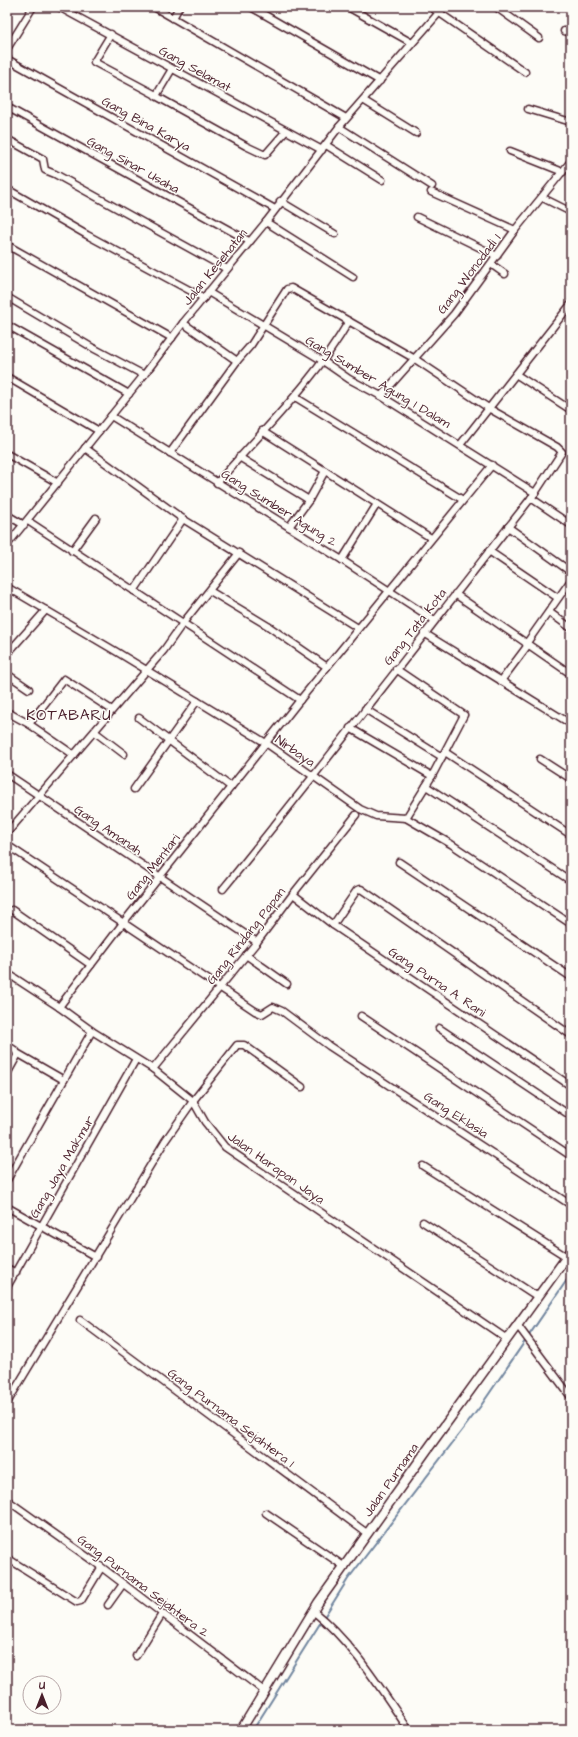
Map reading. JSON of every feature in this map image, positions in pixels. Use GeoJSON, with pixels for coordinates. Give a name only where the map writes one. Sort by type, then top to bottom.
{"type":"FeatureCollection","features":[{"type":"Feature","properties":{"kind":"street"},"geometry":{"type":"LineString","coordinates":[[7,49],[33,7]]}},
{"type":"Feature","properties":{"kind":"street","name":"Gang Selamat"},"geometry":{"type":"LineString","coordinates":[[59,7],[322,150]]}},
{"type":"Feature","properties":{"kind":"street"},"geometry":{"type":"LineString","coordinates":[[154,7],[346,118]]}},
{"type":"Feature","properties":{"kind":"street"},"geometry":{"type":"LineString","coordinates":[[173,18],[180,7]]}},
{"type":"Feature","properties":{"kind":"street"},"geometry":{"type":"LineString","coordinates":[[250,7],[380,82]]}},
{"type":"Feature","properties":{"kind":"street"},"geometry":{"type":"LineString","coordinates":[[348,7],[412,43]]}},
{"type":"Feature","properties":{"kind":"street"},"geometry":{"type":"LineString","coordinates":[[431,7],[525,72]]}},
{"type":"Feature","properties":{"kind":"street","name":"Jalan Kesehatan"},"geometry":{"type":"LineString","coordinates":[[7,545],[129,394],[183,323],[266,222],[280,201],[346,118],[380,82],[444,7]]}},
{"type":"Feature","properties":{"kind":"street"},"geometry":{"type":"LineString","coordinates":[[496,7],[539,38]]}},
{"type":"Feature","properties":{"kind":"street"},"geometry":{"type":"LineString","coordinates":[[564,31],[571,33]]}},
{"type":"Feature","properties":{"kind":"street"},"geometry":{"type":"LineString","coordinates":[[111,34],[94,62],[263,155],[267,153],[286,131]]}},
{"type":"Feature","properties":{"kind":"street","name":"Gang Bina Karya"},"geometry":{"type":"LineString","coordinates":[[7,59],[275,209]]}},
{"type":"Feature","properties":{"kind":"street"},"geometry":{"type":"LineString","coordinates":[[156,95],[172,69]]}},
{"type":"Feature","properties":{"kind":"street"},"geometry":{"type":"LineString","coordinates":[[363,100],[416,133]]}},
{"type":"Feature","properties":{"kind":"street","name":"Gang Sinar Usaha"},"geometry":{"type":"LineString","coordinates":[[7,107],[249,241]]}},
{"type":"Feature","properties":{"kind":"street"},"geometry":{"type":"LineString","coordinates":[[528,109],[571,122]]}},
{"type":"Feature","properties":{"kind":"street"},"geometry":{"type":"LineString","coordinates":[[339,127],[431,189],[515,230]]}},
{"type":"Feature","properties":{"kind":"street"},"geometry":{"type":"LineString","coordinates":[[7,139],[43,159],[45,170],[227,269]]}},
{"type":"Feature","properties":{"kind":"street"},"geometry":{"type":"LineString","coordinates":[[326,144],[382,180]]}},
{"type":"Feature","properties":{"kind":"street"},"geometry":{"type":"LineString","coordinates":[[510,150],[571,173]]}},
{"type":"Feature","properties":{"kind":"street","name":"Gang Wonodadi 1"},"geometry":{"type":"LineString","coordinates":[[381,396],[454,314],[515,230],[571,161]]}},
{"type":"Feature","properties":{"kind":"street"},"geometry":{"type":"LineString","coordinates":[[7,189],[87,235],[204,298]]}},
{"type":"Feature","properties":{"kind":"street"},"geometry":{"type":"LineString","coordinates":[[542,198],[571,212]]}},
{"type":"Feature","properties":{"kind":"street"},"geometry":{"type":"LineString","coordinates":[[280,201],[335,234]]}},
{"type":"Feature","properties":{"kind":"street"},"geometry":{"type":"LineString","coordinates":[[417,218],[497,256]]}},
{"type":"Feature","properties":{"kind":"street"},"geometry":{"type":"LineString","coordinates":[[266,222],[353,277]]}},
{"type":"Feature","properties":{"kind":"street"},"geometry":{"type":"LineString","coordinates":[[7,245],[172,338]]}},
{"type":"Feature","properties":{"kind":"street"},"geometry":{"type":"LineString","coordinates":[[491,264],[505,274]]}},
{"type":"Feature","properties":{"kind":"street"},"geometry":{"type":"LineString","coordinates":[[170,453],[237,361],[251,345],[287,289],[290,288],[414,360],[490,409]]}},
{"type":"Feature","properties":{"kind":"street","name":"Gang Sumber Agung 1 Dalam"},"geometry":{"type":"LineString","coordinates":[[208,292],[492,465],[571,525]]}},
{"type":"Feature","properties":{"kind":"street"},"geometry":{"type":"LineString","coordinates":[[7,297],[93,348],[144,375]]}},
{"type":"Feature","properties":{"kind":"street"},"geometry":{"type":"LineString","coordinates":[[460,446],[571,304]]}},
{"type":"Feature","properties":{"kind":"street"},"geometry":{"type":"LineString","coordinates":[[217,483],[262,431],[276,420],[295,397],[323,361],[349,321]]}},
{"type":"Feature","properties":{"kind":"street"},"geometry":{"type":"LineString","coordinates":[[183,323],[237,361]]}},
{"type":"Feature","properties":{"kind":"street"},"geometry":{"type":"LineString","coordinates":[[7,325],[129,394]]}},
{"type":"Feature","properties":{"kind":"street"},"geometry":{"type":"LineString","coordinates":[[517,374],[571,410]]}},
{"type":"Feature","properties":{"kind":"street"},"geometry":{"type":"LineString","coordinates":[[7,377],[99,431]]}},
{"type":"Feature","properties":{"kind":"street"},"geometry":{"type":"LineString","coordinates":[[295,397],[463,500]]}},
{"type":"Feature","properties":{"kind":"street","name":"Gang Tata Kota"},"geometry":{"type":"LineString","coordinates":[[223,889],[314,777],[364,709],[533,495],[562,453],[557,447],[490,409]]}},
{"type":"Feature","properties":{"kind":"street","name":"Gang Sumber Agung 2"},"geometry":{"type":"LineString","coordinates":[[111,416],[342,560],[434,620]]}},
{"type":"Feature","properties":{"kind":"street"},"geometry":{"type":"LineString","coordinates":[[262,431],[431,538]]}},
{"type":"Feature","properties":{"kind":"street"},"geometry":{"type":"LineString","coordinates":[[85,448],[183,519],[358,628]]}},
{"type":"Feature","properties":{"kind":"street"},"geometry":{"type":"LineString","coordinates":[[7,454],[58,483]]}},
{"type":"Feature","properties":{"kind":"street"},"geometry":{"type":"LineString","coordinates":[[239,457],[309,500]]}},
{"type":"Feature","properties":{"kind":"street","name":"Gang Mentari"},"geometry":{"type":"LineString","coordinates":[[59,1007],[123,922],[300,700],[388,590],[492,465]]}},
{"type":"Feature","properties":{"kind":"street"},"geometry":{"type":"LineString","coordinates":[[288,527],[309,500],[325,471]]}},
{"type":"Feature","properties":{"kind":"street"},"geometry":{"type":"LineString","coordinates":[[342,560],[377,504]]}},
{"type":"Feature","properties":{"kind":"street"},"geometry":{"type":"LineString","coordinates":[[7,515],[26,523],[72,551],[300,700]]}},
{"type":"Feature","properties":{"kind":"street"},"geometry":{"type":"LineString","coordinates":[[72,551],[96,518]]}},
{"type":"Feature","properties":{"kind":"street"},"geometry":{"type":"LineString","coordinates":[[134,591],[183,519]]}},
{"type":"Feature","properties":{"kind":"street"},"geometry":{"type":"LineString","coordinates":[[508,527],[571,572]]}},
{"type":"Feature","properties":{"kind":"street"},"geometry":{"type":"LineString","coordinates":[[489,551],[558,598]]}},
{"type":"Feature","properties":{"kind":"street"},"geometry":{"type":"LineString","coordinates":[[7,833],[38,795],[95,732],[164,650],[182,623],[210,591],[239,553]]}},
{"type":"Feature","properties":{"kind":"street"},"geometry":{"type":"LineString","coordinates":[[501,681],[571,580]]}},
{"type":"Feature","properties":{"kind":"street","name":"Nirbaya"},"geometry":{"type":"LineString","coordinates":[[7,587],[266,743],[314,777],[358,812],[376,816],[406,818],[469,856],[571,924]]}},
{"type":"Feature","properties":{"kind":"street"},"geometry":{"type":"LineString","coordinates":[[210,591],[268,626],[327,667]]}},
{"type":"Feature","properties":{"kind":"street"},"geometry":{"type":"LineString","coordinates":[[455,594],[571,674]]}},
{"type":"Feature","properties":{"kind":"street"},"geometry":{"type":"LineString","coordinates":[[7,654],[31,629],[46,610]]}},
{"type":"Feature","properties":{"kind":"street"},"geometry":{"type":"LineString","coordinates":[[549,612],[571,628]]}},
{"type":"Feature","properties":{"kind":"street"},"geometry":{"type":"LineString","coordinates":[[424,633],[571,724]]}},
{"type":"Feature","properties":{"kind":"street"},"geometry":{"type":"LineString","coordinates":[[396,670],[464,715],[432,776],[406,818]]}},
{"type":"Feature","properties":{"kind":"street"},"geometry":{"type":"LineString","coordinates":[[7,674],[29,689]]}},
{"type":"Feature","properties":{"kind":"street"},"geometry":{"type":"LineString","coordinates":[[29,724],[64,679],[112,710]]}},
{"type":"Feature","properties":{"kind":"street"},"geometry":{"type":"LineString","coordinates":[[134,789],[198,701]]}},
{"type":"Feature","properties":{"kind":"street"},"geometry":{"type":"LineString","coordinates":[[364,709],[443,755],[571,835]]}},
{"type":"Feature","properties":{"kind":"street"},"geometry":{"type":"LineString","coordinates":[[7,712],[29,724],[74,755]]}},
{"type":"Feature","properties":{"kind":"street"},"geometry":{"type":"LineString","coordinates":[[139,718],[231,787]]}},
{"type":"Feature","properties":{"kind":"street"},"geometry":{"type":"LineString","coordinates":[[350,728],[432,776]]}},
{"type":"Feature","properties":{"kind":"street"},"geometry":{"type":"LineString","coordinates":[[95,732],[124,754]]}},
{"type":"Feature","properties":{"kind":"street"},"geometry":{"type":"LineString","coordinates":[[540,760],[571,779]]}},
{"type":"Feature","properties":{"kind":"street","name":"Gang Amanah"},"geometry":{"type":"LineString","coordinates":[[7,774],[257,942]]}},
{"type":"Feature","properties":{"kind":"street"},"geometry":{"type":"LineString","coordinates":[[426,786],[571,882]]}},
{"type":"Feature","properties":{"kind":"street","name":"Gang Rindang Papan"},"geometry":{"type":"LineString","coordinates":[[153,1069],[257,942],[292,894],[358,812]]}},
{"type":"Feature","properties":{"kind":"street"},"geometry":{"type":"LineString","coordinates":[[7,845],[220,987]]}},
{"type":"Feature","properties":{"kind":"street"},"geometry":{"type":"LineString","coordinates":[[399,862],[571,977]]}},
{"type":"Feature","properties":{"kind":"street"},"geometry":{"type":"LineString","coordinates":[[333,925],[357,890],[361,889],[571,1035]]}},
{"type":"Feature","properties":{"kind":"street","name":"Gang Purna A. Rani"},"geometry":{"type":"LineString","coordinates":[[292,894],[333,925],[571,1086]]}},
{"type":"Feature","properties":{"kind":"street"},"geometry":{"type":"LineString","coordinates":[[12,910],[91,965]]}},
{"type":"Feature","properties":{"kind":"street"},"geometry":{"type":"LineString","coordinates":[[246,955],[286,984]]}},
{"type":"Feature","properties":{"kind":"street","name":"Jalan Harapan Jaya"},"geometry":{"type":"LineString","coordinates":[[7,974],[59,1007],[92,1031],[153,1069],[194,1101],[205,1122],[225,1147],[508,1339]]}},
{"type":"Feature","properties":{"kind":"street","name":"Gang Eklasia"},"geometry":{"type":"LineString","coordinates":[[220,987],[260,1014],[270,1008],[276,1007],[329,1046],[571,1205]]}},
{"type":"Feature","properties":{"kind":"street"},"geometry":{"type":"LineString","coordinates":[[360,1016],[571,1156]]}},
{"type":"Feature","properties":{"kind":"street"},"geometry":{"type":"LineString","coordinates":[[439,1028],[571,1116]]}},
{"type":"Feature","properties":{"kind":"street"},"geometry":{"type":"LineString","coordinates":[[7,1180],[92,1031]]}},
{"type":"Feature","properties":{"kind":"street"},"geometry":{"type":"LineString","coordinates":[[7,1404],[165,1141],[194,1101],[240,1044],[244,1045],[302,1087]]}},
{"type":"Feature","properties":{"kind":"street"},"geometry":{"type":"LineString","coordinates":[[7,1045],[17,1053],[64,1080]]}},
{"type":"Feature","properties":{"kind":"street"},"geometry":{"type":"LineString","coordinates":[[7,1074],[17,1056],[17,1053]]}},
{"type":"Feature","properties":{"kind":"street","name":"Gang Jaya Makmur"},"geometry":{"type":"LineString","coordinates":[[7,1287],[136,1059]]}},
{"type":"Feature","properties":{"kind":"street"},"geometry":{"type":"LineString","coordinates":[[422,1166],[569,1254]]}},
{"type":"Feature","properties":{"kind":"street"},"geometry":{"type":"LineString","coordinates":[[7,1207],[40,1227],[96,1257]]}},
{"type":"Feature","properties":{"kind":"street"},"geometry":{"type":"LineString","coordinates":[[423,1222],[538,1298]]}},
{"type":"Feature","properties":{"kind":"street","name":"Jalan Purnama"},"geometry":{"type":"LineString","coordinates":[[241,1730],[314,1611],[427,1450],[569,1254]]}},
{"type":"Feature","properties":{"kind":"street"},"geometry":{"type":"LineString","coordinates":[[7,1268],[16,1273]]}},
{"type":"Feature","properties":{"kind":"street","name":"Gang Purnama Sejahtera 1"},"geometry":{"type":"LineString","coordinates":[[80,1320],[368,1534]]}},
{"type":"Feature","properties":{"kind":"street"},"geometry":{"type":"LineString","coordinates":[[518,1326],[571,1397]]}},
{"type":"Feature","properties":{"kind":"street","name":"Gang Purnama Sejahtera 2"},"geometry":{"type":"LineString","coordinates":[[7,1500],[123,1584],[264,1691]]}},
{"type":"Feature","properties":{"kind":"street"},"geometry":{"type":"LineString","coordinates":[[266,1513],[345,1567]]}},
{"type":"Feature","properties":{"kind":"street"},"geometry":{"type":"LineString","coordinates":[[7,1558],[77,1602],[81,1601],[101,1568]]}},
{"type":"Feature","properties":{"kind":"street"},"geometry":{"type":"LineString","coordinates":[[108,1605],[123,1584]]}},
{"type":"Feature","properties":{"kind":"street"},"geometry":{"type":"LineString","coordinates":[[314,1611],[330,1624],[360,1659],[409,1730]]}},
{"type":"Feature","properties":{"kind":"street"},"geometry":{"type":"LineString","coordinates":[[136,1656],[162,1614]]}},
{"type":"Feature","properties":{"kind":"waterway"},"geometry":{"type":"LineString","coordinates":[[253,1730],[348,1579],[480,1407],[571,1274]]}},
{"type":"Feature","properties":{"kind":"district","name":"KOTABARU"},"geometry":{"type":"Point","coordinates":[69,715]}}]}
